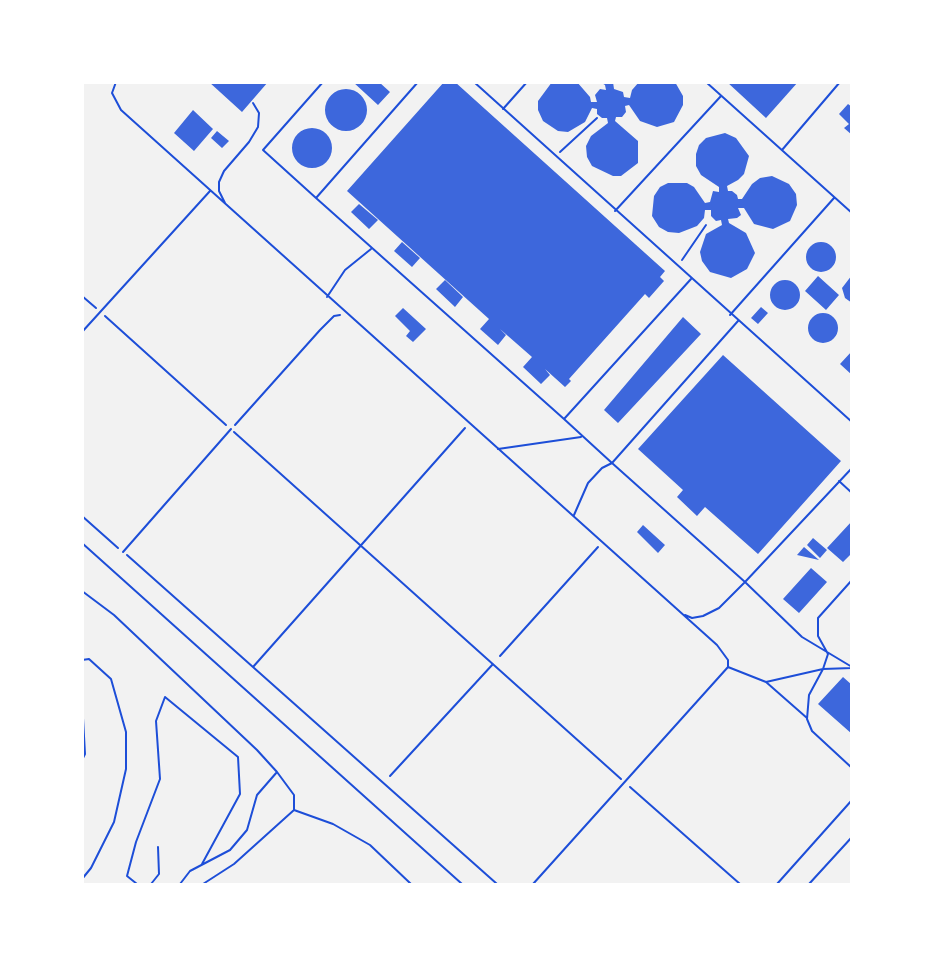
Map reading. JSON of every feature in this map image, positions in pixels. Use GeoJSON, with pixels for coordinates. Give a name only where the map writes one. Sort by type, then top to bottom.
{"type":"FeatureCollection","features":[{"type":"Feature","properties":{"kind":"lane"},"geometry":{"type":"LineString","coordinates":[[116,82],[112,93],[121,110],[346,315],[717,645],[728,660],[728,667],[532,885]]}},
{"type":"Feature","properties":{"kind":"lane"},"geometry":{"type":"LineString","coordinates":[[323,82],[263,150],[745,582],[777,615],[828,654],[852,668]]}},
{"type":"Feature","properties":{"kind":"lane"},"geometry":{"type":"LineString","coordinates":[[316,198],[418,82]]}},
{"type":"Feature","properties":{"kind":"lane"},"geometry":{"type":"LineString","coordinates":[[474,82],[730,315],[852,422]]}},
{"type":"Feature","properties":{"kind":"lane"},"geometry":{"type":"LineString","coordinates":[[503,109],[527,82]]}},
{"type":"Feature","properties":{"kind":"lane"},"geometry":{"type":"LineString","coordinates":[[706,82],[852,213]]}},
{"type":"Feature","properties":{"kind":"lane"},"geometry":{"type":"LineString","coordinates":[[782,150],[840,82]]}},
{"type":"Feature","properties":{"kind":"lane"},"geometry":{"type":"LineString","coordinates":[[615,211],[721,96]]}},
{"type":"Feature","properties":{"kind":"lane"},"geometry":{"type":"LineString","coordinates":[[226,206],[219,191],[219,182],[224,171],[249,142],[258,127],[260,113],[254,103]]}},
{"type":"Feature","properties":{"kind":"lane"},"geometry":{"type":"LineString","coordinates":[[82,332],[210,191]]}},
{"type":"Feature","properties":{"kind":"lane"},"geometry":{"type":"LineString","coordinates":[[730,315],[834,197]]}},
{"type":"Feature","properties":{"kind":"lane"},"geometry":{"type":"LineString","coordinates":[[327,297],[345,270],[372,248]]}},
{"type":"Feature","properties":{"kind":"lane"},"geometry":{"type":"LineString","coordinates":[[564,419],[691,279]]}},
{"type":"Feature","properties":{"kind":"lane"},"geometry":{"type":"LineString","coordinates":[[573,516],[588,483],[602,468],[612,463],[738,321]]}},
{"type":"Feature","properties":{"kind":"lane"},"geometry":{"type":"LineString","coordinates":[[123,552],[231,429]]}},
{"type":"Feature","properties":{"kind":"lane"},"geometry":{"type":"LineString","coordinates":[[498,449],[583,436]]}},
{"type":"Feature","properties":{"kind":"lane"},"geometry":{"type":"LineString","coordinates":[[682,614],[692,618],[703,616],[719,608],[852,468]]}},
{"type":"Feature","properties":{"kind":"lane"},"geometry":{"type":"LineString","coordinates":[[839,482],[852,493]]}},
{"type":"Feature","properties":{"kind":"lane"},"geometry":{"type":"LineString","coordinates":[[82,543],[462,885]]}},
{"type":"Feature","properties":{"kind":"lane"},"geometry":{"type":"LineString","coordinates":[[807,719],[809,695],[828,654],[818,636],[818,618],[852,580]]}},
{"type":"Feature","properties":{"kind":"lane"},"geometry":{"type":"LineString","coordinates":[[728,667],[766,682],[807,719],[812,731],[852,768]]}},
{"type":"Feature","properties":{"kind":"lane"},"geometry":{"type":"LineString","coordinates":[[766,682],[823,669],[852,668]]}},
{"type":"Feature","properties":{"kind":"lane"},"geometry":{"type":"LineString","coordinates":[[808,885],[852,837]]}},
{"type":"Feature","properties":{"kind":"path"},"geometry":{"type":"LineString","coordinates":[[556,157],[597,118]]}},
{"type":"Feature","properties":{"kind":"path"},"geometry":{"type":"LineString","coordinates":[[676,266],[690,251],[706,225]]}},
{"type":"Feature","properties":{"kind":"path"},"geometry":{"type":"LineString","coordinates":[[82,296],[740,885]]}},
{"type":"Feature","properties":{"kind":"path"},"geometry":{"type":"LineString","coordinates":[[231,429],[334,316],[346,315]]}},
{"type":"Feature","properties":{"kind":"path"},"geometry":{"type":"LineString","coordinates":[[253,667],[469,424]]}},
{"type":"Feature","properties":{"kind":"path"},"geometry":{"type":"LineString","coordinates":[[82,516],[497,885]]}},
{"type":"Feature","properties":{"kind":"path"},"geometry":{"type":"LineString","coordinates":[[500,656],[602,543]]}},
{"type":"Feature","properties":{"kind":"path"},"geometry":{"type":"LineString","coordinates":[[82,591],[114,615],[257,750],[294,795],[294,810],[234,864],[203,885]]}},
{"type":"Feature","properties":{"kind":"path"},"geometry":{"type":"LineString","coordinates":[[82,660],[88,659],[111,679],[126,732],[126,769],[114,822],[92,868],[82,879]]}},
{"type":"Feature","properties":{"kind":"path"},"geometry":{"type":"LineString","coordinates":[[390,776],[492,664]]}},
{"type":"Feature","properties":{"kind":"path"},"geometry":{"type":"LineString","coordinates":[[137,885],[127,876],[136,842],[160,779],[156,721],[165,697],[238,757],[240,794],[201,865]]}},
{"type":"Feature","properties":{"kind":"path"},"geometry":{"type":"LineString","coordinates":[[82,700],[85,754],[82,760]]}},
{"type":"Feature","properties":{"kind":"path"},"geometry":{"type":"LineString","coordinates":[[180,885],[190,872],[230,849],[247,830],[257,795],[277,772]]}},
{"type":"Feature","properties":{"kind":"path"},"geometry":{"type":"LineString","coordinates":[[777,885],[852,800]]}},
{"type":"Feature","properties":{"kind":"path"},"geometry":{"type":"LineString","coordinates":[[294,810],[333,824],[370,845],[411,885]]}},
{"type":"Feature","properties":{"kind":"path"},"geometry":{"type":"LineString","coordinates":[[151,885],[159,874],[158,847]]}},
{"type":"Feature","properties":{"kind":"building"},"geometry":{"type":"Polygon","coordinates":[[[209,82],[268,82],[242,112],[209,82]]]}},
{"type":"Feature","properties":{"kind":"building"},"geometry":{"type":"Polygon","coordinates":[[[353,82],[379,82],[390,92],[378,105],[353,82]]]}},
{"type":"Feature","properties":{"kind":"building"},"geometry":{"type":"Polygon","coordinates":[[[444,82],[455,82],[665,271],[660,277],[664,281],[649,298],[645,294],[569,379],[571,381],[565,387],[545,369],[550,375],[541,384],[523,367],[532,357],[500,329],[506,335],[498,345],[480,329],[489,319],[347,191],[444,82]]]}},
{"type":"Feature","properties":{"kind":"building"},"geometry":{"type":"Polygon","coordinates":[[[552,82],[577,82],[590,97],[591,102],[597,102],[595,95],[600,89],[606,90],[605,85],[600,82],[613,82],[614,89],[623,92],[624,97],[630,98],[632,90],[639,82],[675,82],[683,96],[683,105],[674,122],[657,127],[640,121],[629,105],[625,106],[626,112],[622,117],[616,117],[615,121],[638,141],[638,163],[621,176],[613,176],[592,166],[587,157],[586,146],[591,136],[608,123],[607,118],[602,118],[597,114],[597,109],[592,108],[585,122],[568,132],[558,131],[543,121],[538,110],[538,101],[552,82]]]}},
{"type":"Feature","properties":{"kind":"building"},"geometry":{"type":"Polygon","coordinates":[[[727,82],[798,82],[766,118],[727,82]]]}},
{"type":"Feature","properties":{"kind":"building"},"geometry":{"type":"Polygon","coordinates":[[[346,89],[361,95],[367,110],[361,125],[346,131],[331,125],[325,110],[331,95],[346,89]]]}},
{"type":"Feature","properties":{"kind":"building"},"geometry":{"type":"Polygon","coordinates":[[[848,104],[852,107],[852,135],[844,128],[849,124],[839,114],[848,104]]]}},
{"type":"Feature","properties":{"kind":"building"},"geometry":{"type":"Polygon","coordinates":[[[193,110],[213,129],[194,151],[174,133],[193,110]]]}},
{"type":"Feature","properties":{"kind":"building"},"geometry":{"type":"Polygon","coordinates":[[[312,128],[320,129],[326,134],[331,140],[331,156],[326,162],[320,167],[312,168],[304,167],[298,162],[293,156],[292,148],[293,140],[298,134],[304,129],[312,128]]]}},
{"type":"Feature","properties":{"kind":"building"},"geometry":{"type":"Polygon","coordinates":[[[217,131],[229,141],[222,148],[211,138],[217,131]]]}},
{"type":"Feature","properties":{"kind":"building"},"geometry":{"type":"Polygon","coordinates":[[[725,133],[736,138],[749,156],[744,174],[727,186],[728,191],[737,195],[738,199],[742,199],[752,184],[760,178],[772,176],[789,184],[796,194],[797,205],[790,221],[773,229],[754,224],[744,208],[738,208],[741,215],[737,218],[728,219],[729,223],[746,233],[755,253],[747,269],[731,278],[710,272],[702,261],[700,252],[706,234],[722,225],[721,220],[716,221],[711,216],[711,210],[705,210],[704,218],[697,226],[679,233],[668,232],[659,227],[652,216],[654,196],[660,187],[668,183],[687,183],[694,187],[705,203],[710,202],[713,191],[719,192],[719,187],[701,175],[696,166],[696,154],[699,145],[706,138],[725,133]]]}},
{"type":"Feature","properties":{"kind":"building"},"geometry":{"type":"Polygon","coordinates":[[[359,204],[378,220],[369,229],[351,212],[359,204]]]}},
{"type":"Feature","properties":{"kind":"building"},"geometry":{"type":"Polygon","coordinates":[[[402,242],[420,258],[412,267],[394,251],[402,242]]]}},
{"type":"Feature","properties":{"kind":"building"},"geometry":{"type":"Polygon","coordinates":[[[821,242],[832,246],[836,257],[832,268],[821,272],[810,268],[806,257],[810,246],[821,242]]]}},
{"type":"Feature","properties":{"kind":"building"},"geometry":{"type":"Polygon","coordinates":[[[852,275],[852,303],[845,298],[842,288],[852,275]]]}},
{"type":"Feature","properties":{"kind":"building"},"geometry":{"type":"Polygon","coordinates":[[[818,276],[839,295],[826,310],[805,291],[818,276]]]}},
{"type":"Feature","properties":{"kind":"building"},"geometry":{"type":"Polygon","coordinates":[[[445,280],[463,297],[455,307],[436,289],[445,280]]]}},
{"type":"Feature","properties":{"kind":"building"},"geometry":{"type":"Polygon","coordinates":[[[785,280],[796,284],[800,295],[796,306],[785,310],[774,306],[770,295],[774,284],[785,280]]]}},
{"type":"Feature","properties":{"kind":"building"},"geometry":{"type":"Polygon","coordinates":[[[761,307],[768,313],[758,324],[751,318],[761,307]]]}},
{"type":"Feature","properties":{"kind":"building"},"geometry":{"type":"Polygon","coordinates":[[[403,308],[426,329],[413,342],[406,336],[410,331],[395,316],[403,308]]]}},
{"type":"Feature","properties":{"kind":"building"},"geometry":{"type":"Polygon","coordinates":[[[823,313],[834,317],[838,328],[834,339],[823,343],[812,339],[808,328],[812,317],[823,313]]]}},
{"type":"Feature","properties":{"kind":"building"},"geometry":{"type":"Polygon","coordinates":[[[683,317],[701,334],[618,423],[604,410],[683,317]]]}},
{"type":"Feature","properties":{"kind":"building"},"geometry":{"type":"Polygon","coordinates":[[[852,351],[852,375],[840,364],[852,351]]]}},
{"type":"Feature","properties":{"kind":"building"},"geometry":{"type":"Polygon","coordinates":[[[723,355],[841,461],[758,554],[705,507],[697,516],[677,497],[683,490],[638,449],[723,355]]]}},
{"type":"Feature","properties":{"kind":"building"},"geometry":{"type":"Polygon","coordinates":[[[852,521],[852,553],[843,562],[827,548],[852,521]]]}},
{"type":"Feature","properties":{"kind":"building"},"geometry":{"type":"Polygon","coordinates":[[[643,525],[665,545],[658,553],[637,532],[643,525]]]}},
{"type":"Feature","properties":{"kind":"building"},"geometry":{"type":"Polygon","coordinates":[[[813,538],[827,550],[820,558],[807,545],[813,538]]]}},
{"type":"Feature","properties":{"kind":"building"},"geometry":{"type":"Polygon","coordinates":[[[804,547],[819,560],[797,555],[804,547]]]}},
{"type":"Feature","properties":{"kind":"building"},"geometry":{"type":"Polygon","coordinates":[[[811,568],[827,582],[799,613],[783,599],[811,568]]]}},
{"type":"Feature","properties":{"kind":"building"},"geometry":{"type":"Polygon","coordinates":[[[843,677],[852,685],[852,734],[818,704],[843,677]]]}}]}
